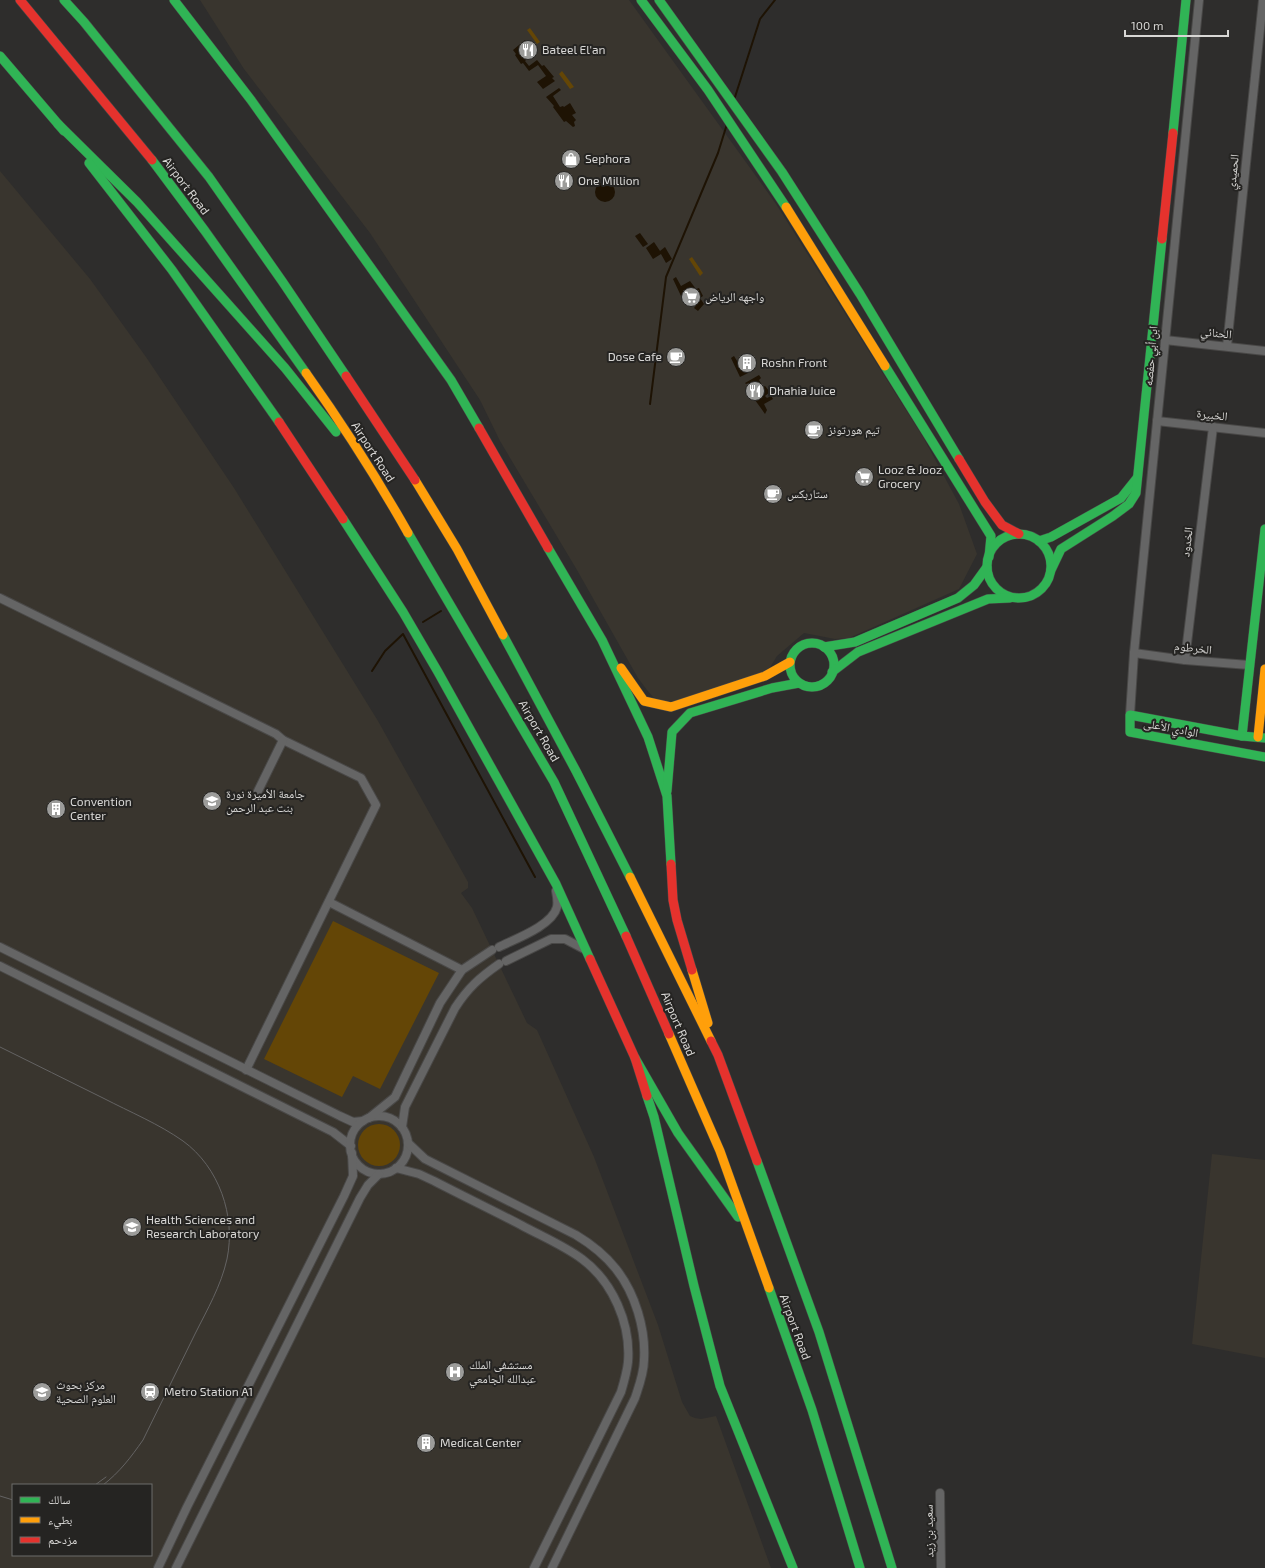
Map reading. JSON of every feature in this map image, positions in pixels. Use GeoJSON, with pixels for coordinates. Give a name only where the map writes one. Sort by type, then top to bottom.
{"type":"FeatureCollection","features":[{"type":"Feature","properties":{"kind":"main road","name":"Airport Road"},"geometry":{"type":"LineString","coordinates":[[20,0],[143,148],[205,231],[325,400],[389,500],[560,779],[720,1151],[812,1410],[860,1568]]}},
{"type":"Feature","properties":{"kind":"main road","name":"Airport Road"},"geometry":{"type":"LineString","coordinates":[[64,0],[84,22],[208,177],[282,281],[396,450],[457,549],[576,771],[654,923],[718,1055],[819,1332],[892,1568]]}},
{"type":"Feature","properties":{"kind":"main road"},"geometry":{"type":"LineString","coordinates":[[174,0],[251,100],[451,380],[602,640],[644,701],[671,707],[765,676],[790,662]]}},
{"type":"Feature","properties":{"kind":"main road"},"geometry":{"type":"LineString","coordinates":[[641,0],[675,43],[749,150],[811,245],[991,536],[987,568],[989,578],[995,587],[1003,594],[1012,598]]}},
{"type":"Feature","properties":{"kind":"main road"},"geometry":{"type":"LineString","coordinates":[[659,0],[782,172],[867,307],[985,502],[1002,525],[1019,534],[1030,536],[1039,541],[1046,549],[1051,559],[1051,570]]}},
{"type":"Feature","properties":{"kind":"main road"},"geometry":{"type":"LineString","coordinates":[[832,672],[858,652],[988,599],[1023,598],[1034,595],[1042,589],[1048,580],[1061,549],[1113,516],[1129,504],[1136,493],[1186,0]]}},
{"type":"Feature","properties":{"kind":"main road"},"geometry":{"type":"LineString","coordinates":[[0,56],[75,144],[172,270],[302,455],[402,612],[438,672],[556,884],[635,1058],[678,1133],[747,1230]]}},
{"type":"Feature","properties":{"kind":"main road"},"geometry":{"type":"LineString","coordinates":[[58,124],[137,202],[285,368],[389,500]]}},
{"type":"Feature","properties":{"kind":"main road"},"geometry":{"type":"LineString","coordinates":[[1039,541],[1051,537],[1121,498],[1138,477]]}},
{"type":"Feature","properties":{"kind":"main road"},"geometry":{"type":"LineString","coordinates":[[1242,736],[1265,529]]}},
{"type":"Feature","properties":{"kind":"main road"},"geometry":{"type":"LineString","coordinates":[[989,557],[993,548],[1000,541],[1009,536],[1019,534]]}},
{"type":"Feature","properties":{"kind":"main road"},"geometry":{"type":"LineString","coordinates":[[824,647],[855,642],[958,598],[974,585],[987,568]]}},
{"type":"Feature","properties":{"kind":"main road"},"geometry":{"type":"LineString","coordinates":[[602,640],[648,737],[667,796]]}},
{"type":"Feature","properties":{"kind":"main road"},"geometry":{"type":"LineString","coordinates":[[807,643],[814,643],[824,647],[832,655],[834,662],[832,672],[826,682],[820,686],[813,687],[799,683],[791,672],[790,662],[795,651],[800,646],[807,643]]}},
{"type":"Feature","properties":{"kind":"main road"},"geometry":{"type":"LineString","coordinates":[[1261,738],[1265,670]]}},
{"type":"Feature","properties":{"kind":"main road"},"geometry":{"type":"LineString","coordinates":[[718,1055],[677,920],[673,900],[667,796],[672,732],[690,713],[772,688],[799,683]]}},
{"type":"Feature","properties":{"kind":"main road","name":"الوادي الأعلى"},"geometry":{"type":"LineString","coordinates":[[1261,738],[1242,736],[1130,715],[1130,732],[1265,757]]}},
{"type":"Feature","properties":{"kind":"main road"},"geometry":{"type":"LineString","coordinates":[[560,779],[576,771]]}},
{"type":"Feature","properties":{"kind":"main road"},"geometry":{"type":"LineString","coordinates":[[635,1058],[654,1117],[694,1286],[720,1386],[793,1568]]}},
{"type":"Feature","properties":{"kind":"street","name":"ابن أبي حفصه"},"geometry":{"type":"LineString","coordinates":[[1130,715],[1134,653],[1200,0]]}},
{"type":"Feature","properties":{"kind":"street","name":"الحميدي"},"geometry":{"type":"LineString","coordinates":[[1227,346],[1263,0]]}},
{"type":"Feature","properties":{"kind":"street","name":"الحنائي"},"geometry":{"type":"LineString","coordinates":[[1165,340],[1265,351]]}},
{"type":"Feature","properties":{"kind":"street","name":"الخبيرة"},"geometry":{"type":"LineString","coordinates":[[1157,421],[1265,433]]}},
{"type":"Feature","properties":{"kind":"street","name":"الخدود"},"geometry":{"type":"LineString","coordinates":[[1185,660],[1213,427]]}},
{"type":"Feature","properties":{"kind":"street"},"geometry":{"type":"LineString","coordinates":[[0,598],[276,734],[283,740],[361,778],[376,805],[246,1070]]}},
{"type":"Feature","properties":{"kind":"street","name":"الخرطوم"},"geometry":{"type":"LineString","coordinates":[[1134,653],[1185,660],[1249,665]]}},
{"type":"Feature","properties":{"kind":"street"},"geometry":{"type":"LineString","coordinates":[[258,791],[283,740]]}},
{"type":"Feature","properties":{"kind":"street"},"geometry":{"type":"LineString","coordinates":[[158,1568],[187,1507],[353,1176],[351,1150],[352,1136],[356,1128],[395,1097],[440,1003],[462,970],[495,948],[540,926],[552,916],[558,906],[556,884]]}},
{"type":"Feature","properties":{"kind":"street"},"geometry":{"type":"LineString","coordinates":[[329,902],[462,970]]}},
{"type":"Feature","properties":{"kind":"street"},"geometry":{"type":"LineString","coordinates":[[402,1127],[405,1107],[455,1008],[479,977],[502,962],[551,939],[565,939],[586,950]]}},
{"type":"Feature","properties":{"kind":"street"},"geometry":{"type":"LineString","coordinates":[[0,947],[353,1122],[378,1116],[387,1117],[396,1121],[402,1127],[408,1144],[407,1153],[403,1162],[388,1172],[379,1174],[370,1172],[362,1168],[356,1162],[351,1150],[332,1132],[0,966]]}},
{"type":"Feature","properties":{"kind":"street"},"geometry":{"type":"LineString","coordinates":[[408,1144],[425,1159],[576,1235],[591,1245],[616,1269],[627,1286],[639,1316],[644,1347],[644,1361],[641,1379],[635,1398],[552,1568]]}},
{"type":"Feature","properties":{"kind":"street"},"geometry":{"type":"LineString","coordinates":[[396,1168],[419,1174],[434,1181],[568,1249],[596,1272],[614,1296],[620,1310],[627,1337],[628,1350],[628,1363],[621,1392],[534,1568]]}},
{"type":"Feature","properties":{"kind":"street"},"geometry":{"type":"LineString","coordinates":[[176,1568],[360,1198],[368,1185],[379,1174]]}},
{"type":"Feature","properties":{"kind":"street","name":"سعيد بن زيد"},"geometry":{"type":"LineString","coordinates":[[940,1493],[941,1568]]}},
{"type":"Feature","properties":{"kind":"shaded area","name":"واجهه الرياض"},"geometry":{"type":"Polygon","coordinates":[[[200,0],[629,0],[776,204],[923,437],[959,504],[977,554],[959,589],[849,638],[835,639],[804,633],[777,656],[766,674],[676,702],[662,701],[653,697],[638,678],[577,570],[500,441],[480,400],[370,233],[244,69],[200,0]]]}},
{"type":"Feature","properties":{"kind":"shaded area"},"geometry":{"type":"Polygon","coordinates":[[[530,28],[540,42],[537,44],[527,30],[530,28]]]}},
{"type":"Feature","properties":{"kind":"shaded area"},"geometry":{"type":"Polygon","coordinates":[[[525,40],[527,43],[519,49],[527,59],[525,61],[529,66],[537,60],[542,66],[544,65],[554,77],[552,78],[555,81],[543,89],[537,82],[546,76],[538,65],[529,71],[523,63],[521,64],[513,50],[525,40]]]}},
{"type":"Feature","properties":{"kind":"shaded area"},"geometry":{"type":"Polygon","coordinates":[[[562,71],[574,87],[570,89],[559,74],[562,71]]]}},
{"type":"Feature","properties":{"kind":"shaded area"},"geometry":{"type":"Polygon","coordinates":[[[559,88],[561,90],[553,96],[560,107],[564,107],[570,103],[576,113],[572,115],[576,120],[574,122],[575,126],[573,127],[566,121],[564,122],[553,107],[554,106],[546,97],[559,88]]]}},
{"type":"Feature","properties":{"kind":"shaded area","name":"جامعة الأميرة نورة بنت عبد الرحمن"},"geometry":{"type":"Polygon","coordinates":[[[0,171],[90,279],[146,357],[234,488],[378,721],[468,882],[468,888],[461,893],[472,908],[527,1023],[537,1030],[594,1157],[658,1325],[682,1402],[690,1416],[701,1419],[716,1416],[771,1568],[0,1568],[0,171]]]}},
{"type":"Feature","properties":{"kind":"shaded area"},"geometry":{"type":"Polygon","coordinates":[[[601,182],[609,182],[615,188],[615,196],[609,202],[601,202],[595,196],[595,188],[601,182]]]}},
{"type":"Feature","properties":{"kind":"shaded area"},"geometry":{"type":"Polygon","coordinates":[[[640,233],[648,244],[643,247],[635,236],[640,233]]]}},
{"type":"Feature","properties":{"kind":"shaded area"},"geometry":{"type":"Polygon","coordinates":[[[654,242],[660,251],[665,247],[672,259],[666,263],[661,254],[653,259],[646,248],[654,242]]]}},
{"type":"Feature","properties":{"kind":"shaded area"},"geometry":{"type":"Polygon","coordinates":[[[692,257],[703,273],[700,276],[689,259],[692,257]]]}},
{"type":"Feature","properties":{"kind":"shaded area"},"geometry":{"type":"Polygon","coordinates":[[[676,277],[681,286],[690,281],[696,289],[699,288],[703,296],[700,298],[704,304],[698,311],[694,308],[699,302],[689,290],[681,296],[673,279],[676,277]]]}},
{"type":"Feature","properties":{"kind":"shaded area"},"geometry":{"type":"Polygon","coordinates":[[[734,356],[742,369],[751,364],[754,370],[740,377],[731,358],[734,356]]]}},
{"type":"Feature","properties":{"kind":"shaded area"},"geometry":{"type":"Polygon","coordinates":[[[759,375],[761,378],[759,380],[763,387],[765,386],[770,392],[765,396],[767,398],[771,396],[773,399],[764,404],[767,410],[765,414],[755,400],[764,394],[757,383],[751,387],[749,383],[745,383],[759,375]]]}},
{"type":"Feature","properties":{"kind":"shaded area"},"geometry":{"type":"Polygon","coordinates":[[[333,921],[439,973],[380,1089],[353,1076],[342,1097],[264,1059],[333,921]]]}},
{"type":"Feature","properties":{"kind":"shaded area"},"geometry":{"type":"Polygon","coordinates":[[[375,1124],[383,1124],[391,1127],[397,1133],[400,1145],[397,1157],[391,1163],[383,1166],[375,1166],[367,1163],[361,1157],[358,1149],[358,1141],[361,1133],[367,1127],[375,1124]]]}},
{"type":"Feature","properties":{"kind":"shaded area"},"geometry":{"type":"Polygon","coordinates":[[[1212,1154],[1265,1160],[1265,1358],[1192,1344],[1212,1154]]]}},
{"type":"Feature","properties":{"kind":"waterway"},"geometry":{"type":"LineString","coordinates":[[735,97],[760,19],[775,0]]}},
{"type":"Feature","properties":{"kind":"waterway"},"geometry":{"type":"LineString","coordinates":[[650,404],[666,277],[718,153],[727,124]]}},
{"type":"Feature","properties":{"kind":"waterway"},"geometry":{"type":"LineString","coordinates":[[423,622],[441,611]]}},
{"type":"Feature","properties":{"kind":"waterway"},"geometry":{"type":"LineString","coordinates":[[372,671],[385,651],[403,634],[535,877]]}},
{"type":"Feature","properties":{"kind":"tram line"},"geometry":{"type":"LineString","coordinates":[[0,1047],[144,1118],[183,1141],[196,1152],[215,1178],[227,1210],[229,1226],[227,1259],[213,1298],[143,1440],[120,1470],[104,1484]]}},
{"type":"Feature","properties":{"kind":"tram line"},"geometry":{"type":"LineString","coordinates":[[96,1484],[106,1477]]}},
{"type":"Feature","properties":{"kind":"tram line"},"geometry":{"type":"LineString","coordinates":[[0,1496],[12,1500]]}},
{"type":"Feature","properties":{"kind":"traffic: fast"},"geometry":{"type":"LineString","coordinates":[[64,0],[84,22],[209,177],[346,376]]}},
{"type":"Feature","properties":{"kind":"traffic: fast"},"geometry":{"type":"LineString","coordinates":[[174,0],[251,100],[451,380],[479,428]]}},
{"type":"Feature","properties":{"kind":"traffic: fast"},"geometry":{"type":"LineString","coordinates":[[641,0],[708,90],[786,207]]}},
{"type":"Feature","properties":{"kind":"traffic: fast"},"geometry":{"type":"LineString","coordinates":[[659,0],[782,172],[860,294],[959,459]]}},
{"type":"Feature","properties":{"kind":"traffic: fast"},"geometry":{"type":"LineString","coordinates":[[1173,133],[1186,0]]}},
{"type":"Feature","properties":{"kind":"traffic: fast"},"geometry":{"type":"LineString","coordinates":[[0,56],[64,131]]}},
{"type":"Feature","properties":{"kind":"traffic: fast"},"geometry":{"type":"LineString","coordinates":[[58,124],[137,202],[285,368],[336,432]]}},
{"type":"Feature","properties":{"kind":"traffic: fast"},"geometry":{"type":"LineString","coordinates":[[152,160],[205,231],[306,373]]}},
{"type":"Feature","properties":{"kind":"traffic: fast"},"geometry":{"type":"LineString","coordinates":[[89,163],[172,270],[279,422]]}},
{"type":"Feature","properties":{"kind":"traffic: fast"},"geometry":{"type":"LineString","coordinates":[[1051,570],[1061,549],[1113,516],[1129,504],[1136,493],[1162,239]]}},
{"type":"Feature","properties":{"kind":"traffic: fast"},"geometry":{"type":"LineString","coordinates":[[885,366],[991,536],[989,557]]}},
{"type":"Feature","properties":{"kind":"traffic: fast"},"geometry":{"type":"LineString","coordinates":[[1039,541],[1051,537],[1121,498],[1137,478]]}},
{"type":"Feature","properties":{"kind":"traffic: fast"},"geometry":{"type":"LineString","coordinates":[[343,519],[403,612],[438,672],[556,884],[590,959]]}},
{"type":"Feature","properties":{"kind":"traffic: fast"},"geometry":{"type":"LineString","coordinates":[[1242,736],[1265,529]]}},
{"type":"Feature","properties":{"kind":"traffic: fast"},"geometry":{"type":"LineString","coordinates":[[408,533],[554,782],[626,936]]}},
{"type":"Feature","properties":{"kind":"traffic: fast"},"geometry":{"type":"LineString","coordinates":[[1019,534],[1037,540],[1045,548],[1051,566],[1045,584],[1037,592],[1019,598],[1001,592],[993,584],[987,566],[993,548],[1001,540],[1019,534]]}},
{"type":"Feature","properties":{"kind":"traffic: fast"},"geometry":{"type":"LineString","coordinates":[[548,548],[602,640],[648,737],[667,796],[671,864]]}},
{"type":"Feature","properties":{"kind":"traffic: fast"},"geometry":{"type":"LineString","coordinates":[[824,647],[855,642],[958,598],[974,585],[987,567]]}},
{"type":"Feature","properties":{"kind":"traffic: fast"},"geometry":{"type":"LineString","coordinates":[[832,672],[858,652],[988,599],[1010,598]]}},
{"type":"Feature","properties":{"kind":"traffic: fast"},"geometry":{"type":"LineString","coordinates":[[503,635],[576,771],[630,877]]}},
{"type":"Feature","properties":{"kind":"traffic: fast"},"geometry":{"type":"LineString","coordinates":[[812,643],[824,647],[830,653],[834,665],[830,677],[824,683],[812,687],[800,683],[794,677],[790,665],[794,653],[800,647],[812,643]]}},
{"type":"Feature","properties":{"kind":"traffic: fast"},"geometry":{"type":"LineString","coordinates":[[667,791],[672,732],[690,713],[772,688],[799,683]]}},
{"type":"Feature","properties":{"kind":"traffic: fast"},"geometry":{"type":"LineString","coordinates":[[1265,738],[1242,736],[1130,715],[1130,732],[1265,757]]}},
{"type":"Feature","properties":{"kind":"traffic: fast"},"geometry":{"type":"LineString","coordinates":[[635,1058],[678,1133],[738,1217]]}},
{"type":"Feature","properties":{"kind":"traffic: fast"},"geometry":{"type":"LineString","coordinates":[[647,1096],[654,1117],[694,1286],[720,1386],[793,1568]]}},
{"type":"Feature","properties":{"kind":"traffic: fast"},"geometry":{"type":"LineString","coordinates":[[757,1161],[819,1332],[892,1568]]}},
{"type":"Feature","properties":{"kind":"traffic: fast"},"geometry":{"type":"LineString","coordinates":[[769,1288],[812,1410],[860,1568]]}},
{"type":"Feature","properties":{"kind":"traffic: slow"},"geometry":{"type":"LineString","coordinates":[[786,207],[885,366]]}},
{"type":"Feature","properties":{"kind":"traffic: slow"},"geometry":{"type":"LineString","coordinates":[[306,373],[359,452],[408,533]]}},
{"type":"Feature","properties":{"kind":"traffic: slow"},"geometry":{"type":"LineString","coordinates":[[415,480],[457,549],[503,635]]}},
{"type":"Feature","properties":{"kind":"traffic: slow"},"geometry":{"type":"LineString","coordinates":[[621,668],[644,701],[671,707],[765,676],[790,662]]}},
{"type":"Feature","properties":{"kind":"traffic: slow"},"geometry":{"type":"LineString","coordinates":[[1258,737],[1265,669]]}},
{"type":"Feature","properties":{"kind":"traffic: slow"},"geometry":{"type":"LineString","coordinates":[[630,877],[711,1041]]}},
{"type":"Feature","properties":{"kind":"traffic: slow"},"geometry":{"type":"LineString","coordinates":[[692,970],[708,1023]]}},
{"type":"Feature","properties":{"kind":"traffic: slow"},"geometry":{"type":"LineString","coordinates":[[669,1034],[720,1151],[769,1288]]}},
{"type":"Feature","properties":{"kind":"traffic: jam"},"geometry":{"type":"LineString","coordinates":[[20,0],[152,160]]}},
{"type":"Feature","properties":{"kind":"traffic: jam"},"geometry":{"type":"LineString","coordinates":[[1162,239],[1173,133]]}},
{"type":"Feature","properties":{"kind":"traffic: jam"},"geometry":{"type":"LineString","coordinates":[[346,376],[415,480]]}},
{"type":"Feature","properties":{"kind":"traffic: jam"},"geometry":{"type":"LineString","coordinates":[[279,422],[343,519]]}},
{"type":"Feature","properties":{"kind":"traffic: jam"},"geometry":{"type":"LineString","coordinates":[[479,428],[548,548]]}},
{"type":"Feature","properties":{"kind":"traffic: jam"},"geometry":{"type":"LineString","coordinates":[[959,459],[985,502],[1002,525],[1019,534]]}},
{"type":"Feature","properties":{"kind":"traffic: jam"},"geometry":{"type":"LineString","coordinates":[[671,864],[673,900],[677,920],[692,970]]}},
{"type":"Feature","properties":{"kind":"traffic: jam"},"geometry":{"type":"LineString","coordinates":[[626,936],[669,1034]]}},
{"type":"Feature","properties":{"kind":"traffic: jam"},"geometry":{"type":"LineString","coordinates":[[590,959],[635,1058],[647,1096]]}},
{"type":"Feature","properties":{"kind":"traffic: jam"},"geometry":{"type":"LineString","coordinates":[[711,1041],[718,1055],[757,1161]]}},
{"type":"Feature","properties":{"kind":"place","name":"Bateel El'an"},"geometry":{"type":"Point","coordinates":[528,50]}},
{"type":"Feature","properties":{"kind":"place","name":"Sephora"},"geometry":{"type":"Point","coordinates":[571,159]}},
{"type":"Feature","properties":{"kind":"place","name":"One Million"},"geometry":{"type":"Point","coordinates":[564,181]}},
{"type":"Feature","properties":{"kind":"place","name":"واجهه الرياض"},"geometry":{"type":"Point","coordinates":[691,297]}},
{"type":"Feature","properties":{"kind":"place","name":"Dose Cafe"},"geometry":{"type":"Point","coordinates":[676,357]}},
{"type":"Feature","properties":{"kind":"place","name":"Roshn Front"},"geometry":{"type":"Point","coordinates":[747,363]}},
{"type":"Feature","properties":{"kind":"place","name":"Dhahia Juice"},"geometry":{"type":"Point","coordinates":[755,391]}},
{"type":"Feature","properties":{"kind":"place","name":"تيم هورتونز"},"geometry":{"type":"Point","coordinates":[814,430]}},
{"type":"Feature","properties":{"kind":"place","name":"Looz & Jooz Grocery"},"geometry":{"type":"Point","coordinates":[864,477]}},
{"type":"Feature","properties":{"kind":"place","name":"ستاربكس"},"geometry":{"type":"Point","coordinates":[773,494]}},
{"type":"Feature","properties":{"kind":"place","name":"جامعة الأميرة نورة بنت عبد الرحمن"},"geometry":{"type":"Point","coordinates":[212,801]}},
{"type":"Feature","properties":{"kind":"place","name":"Convention Center"},"geometry":{"type":"Point","coordinates":[56,809]}},
{"type":"Feature","properties":{"kind":"place","name":"Health Sciences and Research Laboratory"},"geometry":{"type":"Point","coordinates":[132,1227]}},
{"type":"Feature","properties":{"kind":"place","name":"مستشفى الملك عبدالله الجامعي"},"geometry":{"type":"Point","coordinates":[455,1372]}},
{"type":"Feature","properties":{"kind":"place","name":"مركز بحوث العلوم الصحية"},"geometry":{"type":"Point","coordinates":[42,1392]}},
{"type":"Feature","properties":{"kind":"place","name":"Metro Station A1"},"geometry":{"type":"Point","coordinates":[150,1392]}},
{"type":"Feature","properties":{"kind":"place","name":"Medical Center"},"geometry":{"type":"Point","coordinates":[426,1443]}}]}
